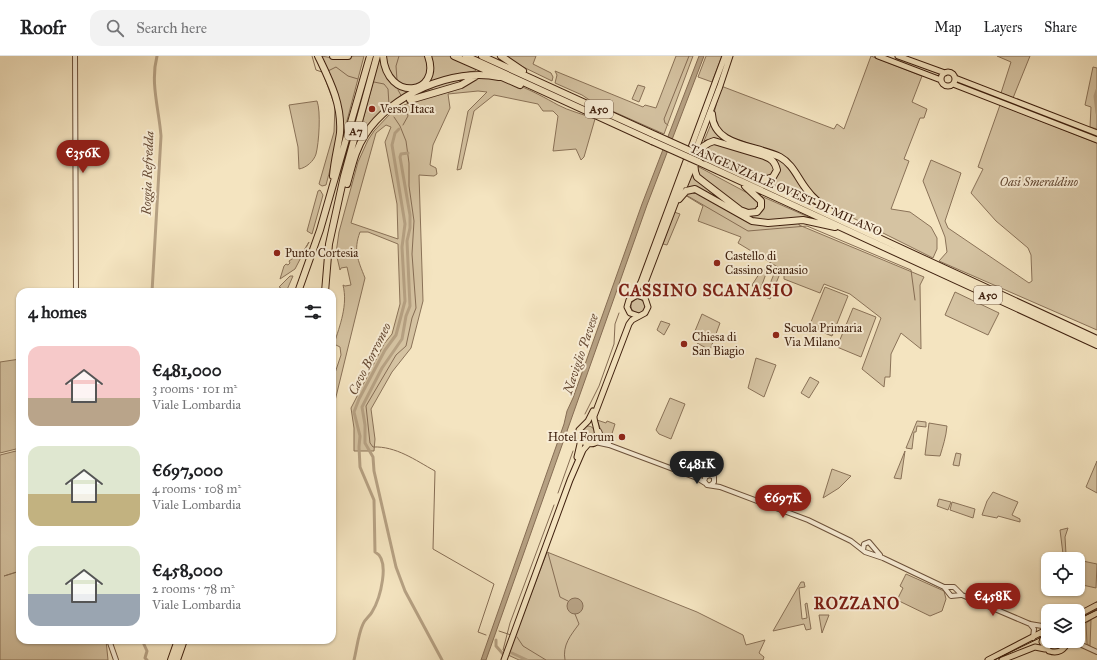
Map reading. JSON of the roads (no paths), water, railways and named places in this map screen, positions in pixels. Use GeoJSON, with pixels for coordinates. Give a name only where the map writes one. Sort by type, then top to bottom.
{"type":"FeatureCollection","features":[{"type":"Feature","properties":{"kind":"highway"},"geometry":{"type":"LineString","coordinates":[[318,56],[333,88],[340,116],[339,140],[331,192]]}},
{"type":"Feature","properties":{"kind":"highway"},"geometry":{"type":"LineString","coordinates":[[333,56],[348,56]]}},
{"type":"Feature","properties":{"kind":"highway","name":"A7"},"geometry":{"type":"LineString","coordinates":[[342,157],[346,133],[366,56]]}},
{"type":"Feature","properties":{"kind":"highway","name":"A7"},"geometry":{"type":"LineString","coordinates":[[300,288],[311,258],[342,157],[370,56]]}},
{"type":"Feature","properties":{"kind":"highway","name":"A7"},"geometry":{"type":"LineString","coordinates":[[324,288],[328,244],[377,56]]}},
{"type":"Feature","properties":{"kind":"highway"},"geometry":{"type":"LineString","coordinates":[[383,56],[385,68],[392,80],[400,87],[410,89],[420,86],[427,79],[431,68],[428,56]]}},
{"type":"Feature","properties":{"kind":"highway"},"geometry":{"type":"LineString","coordinates":[[454,56],[498,76],[553,97]]}},
{"type":"Feature","properties":{"kind":"highway","name":"TANGENZIALE OVEST DI MILANO"},"geometry":{"type":"LineString","coordinates":[[466,56],[553,97],[706,158],[730,172],[850,231],[1097,345]]}},
{"type":"Feature","properties":{"kind":"highway","name":"TANGENZIALE OVEST DI MILANO"},"geometry":{"type":"LineString","coordinates":[[482,56],[697,159],[847,222],[1097,339]]}},
{"type":"Feature","properties":{"kind":"highway"},"geometry":{"type":"LineString","coordinates":[[491,56],[523,71]]}},
{"type":"Feature","properties":{"kind":"highway"},"geometry":{"type":"LineString","coordinates":[[501,56],[543,84]]}},
{"type":"Feature","properties":{"kind":"highway"},"geometry":{"type":"LineString","coordinates":[[347,184],[355,156],[365,135],[391,106],[447,79],[474,74],[498,76]]}},
{"type":"Feature","properties":{"kind":"highway"},"geometry":{"type":"LineString","coordinates":[[338,206],[364,144],[374,129],[390,113],[418,96],[461,85],[476,76]]}},
{"type":"Feature","properties":{"kind":"highway"},"geometry":{"type":"LineString","coordinates":[[712,114],[712,123],[719,134],[735,142],[781,158],[792,168],[814,199],[847,222]]}},
{"type":"Feature","properties":{"kind":"highway"},"geometry":{"type":"LineString","coordinates":[[714,141],[772,159],[777,170],[773,177],[767,179],[730,172],[758,196],[761,203],[759,211],[751,214],[743,212],[699,179],[694,170],[702,147],[707,143],[714,141]]}},
{"type":"Feature","properties":{"kind":"highway"},"geometry":{"type":"LineString","coordinates":[[679,199],[686,191],[695,189],[752,221],[768,223],[803,220],[850,231]]}},
{"type":"Feature","properties":{"kind":"highway"},"geometry":{"type":"LineString","coordinates":[[171,660],[177,644]]}},
{"type":"Feature","properties":{"kind":"highway"},"geometry":{"type":"LineString","coordinates":[[177,660],[183,644]]}},
{"type":"Feature","properties":{"kind":"main road"},"geometry":{"type":"LineString","coordinates":[[573,473],[580,446],[579,429],[590,417],[607,375],[626,324],[628,311],[627,303],[634,295],[641,282],[725,56]]}},
{"type":"Feature","properties":{"kind":"main road"},"geometry":{"type":"LineString","coordinates":[[504,660],[573,473],[584,448],[598,438],[599,432],[594,416],[625,334],[632,320],[647,310],[648,304],[645,298],[645,284],[730,56]]}},
{"type":"Feature","properties":{"kind":"main road"},"geometry":{"type":"LineString","coordinates":[[878,56],[941,80],[945,85],[953,84],[1097,140]]}},
{"type":"Feature","properties":{"kind":"main road"},"geometry":{"type":"LineString","coordinates":[[898,56],[945,73],[951,73],[955,78],[1097,133]]}},
{"type":"Feature","properties":{"kind":"main road"},"geometry":{"type":"LineString","coordinates":[[941,80],[945,73]]}},
{"type":"Feature","properties":{"kind":"main road"},"geometry":{"type":"LineString","coordinates":[[953,84],[955,78]]}},
{"type":"Feature","properties":{"kind":"main road"},"geometry":{"type":"LineString","coordinates":[[664,234],[697,159],[720,86]]}},
{"type":"Feature","properties":{"kind":"main road"},"geometry":{"type":"LineString","coordinates":[[634,295],[640,295],[645,298]]}},
{"type":"Feature","properties":{"kind":"main road"},"geometry":{"type":"LineString","coordinates":[[628,311],[633,315],[639,316]]}},
{"type":"Feature","properties":{"kind":"main road"},"geometry":{"type":"LineString","coordinates":[[584,424],[590,423],[596,426]]}},
{"type":"Feature","properties":{"kind":"main road"},"geometry":{"type":"LineString","coordinates":[[579,436],[583,442],[590,443]]}},
{"type":"Feature","properties":{"kind":"main road"},"geometry":{"type":"LineString","coordinates":[[1085,611],[1097,605]]}},
{"type":"Feature","properties":{"kind":"main road"},"geometry":{"type":"LineString","coordinates":[[1085,619],[1097,613]]}},
{"type":"Feature","properties":{"kind":"main road"},"geometry":{"type":"LineString","coordinates":[[988,660],[1040,634]]}},
{"type":"Feature","properties":{"kind":"main road"},"geometry":{"type":"LineString","coordinates":[[1002,660],[1035,647],[1056,653],[1065,648]]}},
{"type":"Feature","properties":{"kind":"street"},"geometry":{"type":"LineString","coordinates":[[75,56],[76,288]]}},
{"type":"Feature","properties":{"kind":"street"},"geometry":{"type":"LineString","coordinates":[[599,432],[609,445]]}},
{"type":"Feature","properties":{"kind":"street"},"geometry":{"type":"LineString","coordinates":[[590,443],[609,445],[697,478],[705,483],[720,487],[802,518],[851,542],[868,553],[883,558],[944,587],[954,587],[962,595],[1030,624],[1041,627]]}},
{"type":"Feature","properties":{"kind":"street"},"geometry":{"type":"LineString","coordinates":[[697,478],[711,475],[715,478],[720,487]]}},
{"type":"Feature","properties":{"kind":"street"},"geometry":{"type":"LineString","coordinates":[[705,483],[704,479],[706,476]]}},
{"type":"Feature","properties":{"kind":"street"},"geometry":{"type":"LineString","coordinates":[[711,485],[714,483],[715,478]]}},
{"type":"Feature","properties":{"kind":"street"},"geometry":{"type":"LineString","coordinates":[[851,542],[864,544],[869,542],[874,551],[883,558]]}},
{"type":"Feature","properties":{"kind":"street"},"geometry":{"type":"LineString","coordinates":[[863,550],[864,544]]}},
{"type":"Feature","properties":{"kind":"street"},"geometry":{"type":"LineString","coordinates":[[868,553],[872,551],[873,547]]}},
{"type":"Feature","properties":{"kind":"street"},"geometry":{"type":"LineString","coordinates":[[944,587],[951,596],[962,595]]}},
{"type":"Feature","properties":{"kind":"street"},"geometry":{"type":"LineString","coordinates":[[948,593],[950,587]]}},
{"type":"Feature","properties":{"kind":"street"},"geometry":{"type":"LineString","coordinates":[[955,596],[957,590]]}},
{"type":"Feature","properties":{"kind":"street"},"geometry":{"type":"LineString","coordinates":[[1030,624],[1040,634],[1041,638]]}},
{"type":"Feature","properties":{"kind":"street"},"geometry":{"type":"LineString","coordinates":[[1030,624],[1034,629],[1033,638]]}},
{"type":"Feature","properties":{"kind":"street"},"geometry":{"type":"LineString","coordinates":[[110,644],[116,660]]}},
{"type":"Feature","properties":{"kind":"street"},"geometry":{"type":"LineString","coordinates":[[1085,646],[1097,652]]}},
{"type":"Feature","properties":{"kind":"waterway","name":"Roggia Refredda"},"geometry":{"type":"LineString","coordinates":[[152,288],[161,136],[154,76],[157,56]]}},
{"type":"Feature","properties":{"kind":"waterway"},"geometry":{"type":"LineString","coordinates":[[312,56],[316,70],[322,72]]}},
{"type":"Feature","properties":{"kind":"waterway","name":"Cavo Borromeo"},"geometry":{"type":"LineString","coordinates":[[397,80],[396,66],[399,56]]}},
{"type":"Feature","properties":{"kind":"waterway"},"geometry":{"type":"LineString","coordinates":[[668,125],[665,123],[664,119],[689,56]]}},
{"type":"Feature","properties":{"kind":"waterway"},"geometry":{"type":"LineString","coordinates":[[328,71],[336,67],[348,76],[358,79]]}},
{"type":"Feature","properties":{"kind":"waterway"},"geometry":{"type":"LineString","coordinates":[[374,82],[384,84],[388,89],[389,105]]}},
{"type":"Feature","properties":{"kind":"waterway","name":"Cavo Borromeo"},"geometry":{"type":"LineString","coordinates":[[398,90],[402,97]]}},
{"type":"Feature","properties":{"kind":"waterway"},"geometry":{"type":"LineString","coordinates":[[1097,90],[1095,96],[1097,113]]}},
{"type":"Feature","properties":{"kind":"waterway","name":"Cavo Borromeo"},"geometry":{"type":"LineString","coordinates":[[403,125],[408,116],[405,105]]}},
{"type":"Feature","properties":{"kind":"waterway"},"geometry":{"type":"LineString","coordinates":[[394,117],[400,126],[406,141],[409,163],[409,186],[414,221],[412,254],[416,308],[412,318],[406,346],[396,355],[366,406],[370,443],[373,447],[381,447],[405,454],[435,471],[433,549],[494,584],[478,632],[486,635]]}},
{"type":"Feature","properties":{"kind":"waterway","name":"Cavo Borromeo"},"geometry":{"type":"LineString","coordinates":[[354,660],[361,628],[375,606],[381,589],[383,571],[380,556],[375,552],[374,500],[360,467],[360,436],[354,412],[359,399],[385,350],[396,335],[405,301],[402,247],[405,224],[392,145],[395,133],[399,129]]}},
{"type":"Feature","properties":{"kind":"waterway"},"geometry":{"type":"LineString","coordinates":[[408,153],[401,154],[400,157],[410,215],[410,228],[407,241],[410,306],[406,316],[402,339],[382,368],[362,407],[365,425],[365,443],[373,457],[374,471],[396,567],[405,591],[442,660]]}},
{"type":"Feature","properties":{"kind":"waterway"},"geometry":{"type":"LineString","coordinates":[[686,195],[748,231],[807,226],[911,270],[915,300]]}},
{"type":"Feature","properties":{"kind":"waterway"},"geometry":{"type":"LineString","coordinates":[[585,414],[599,386],[614,344],[615,324],[619,313]]}},
{"type":"Feature","properties":{"kind":"waterway"},"geometry":{"type":"LineString","coordinates":[[558,493],[573,451]]}},
{"type":"Feature","properties":{"kind":"waterway"},"geometry":{"type":"LineString","coordinates":[[505,651],[503,650],[510,623],[554,505]]}},
{"type":"Feature","properties":{"kind":"waterway"},"geometry":{"type":"LineString","coordinates":[[548,553],[560,597],[568,601]]}},
{"type":"Feature","properties":{"kind":"waterway"},"geometry":{"type":"LineString","coordinates":[[565,660],[564,655],[566,645],[570,636],[579,624],[575,614]]}},
{"type":"Feature","properties":{"kind":"waterway"},"geometry":{"type":"LineString","coordinates":[[499,631],[511,635]]}},
{"type":"Feature","properties":{"kind":"waterway"},"geometry":{"type":"LineString","coordinates":[[517,637],[523,646],[546,660]]}},
{"type":"Feature","properties":{"kind":"waterway"},"geometry":{"type":"LineString","coordinates":[[496,640],[496,646],[503,654]]}},
{"type":"Feature","properties":{"kind":"waterway","name":"Roggia Refredda"},"geometry":{"type":"LineString","coordinates":[[144,644],[147,651],[145,658],[147,660]]}},
{"type":"Feature","properties":{"kind":"waterway"},"geometry":{"type":"LineString","coordinates":[[512,653],[527,660]]}},
{"type":"Feature","properties":{"kind":"tram line"},"geometry":{"type":"LineString","coordinates":[[1085,616],[1097,610]]}},
{"type":"Feature","properties":{"kind":"tram line"},"geometry":{"type":"LineString","coordinates":[[994,660],[1041,637]]}},
{"type":"Feature","properties":{"kind":"place","name":"Verso Itaca"},"geometry":{"type":"Point","coordinates":[372,109]}},
{"type":"Feature","properties":{"kind":"place","name":"Punto Cortesia"},"geometry":{"type":"Point","coordinates":[277,253]}},
{"type":"Feature","properties":{"kind":"place","name":"Castello di Cassino Scanasio"},"geometry":{"type":"Point","coordinates":[717,263]}},
{"type":"Feature","properties":{"kind":"place","name":"Scuola Primaria Via Milano"},"geometry":{"type":"Point","coordinates":[776,335]}},
{"type":"Feature","properties":{"kind":"place","name":"Chiesa di San Biagio"},"geometry":{"type":"Point","coordinates":[684,344]}},
{"type":"Feature","properties":{"kind":"place","name":"Hotel Forum"},"geometry":{"type":"Point","coordinates":[622,437]}},
{"type":"Feature","properties":{"kind":"district","name":"CASSINO SCANASIO"},"geometry":{"type":"Point","coordinates":[706,290]}},
{"type":"Feature","properties":{"kind":"district","name":"ROZZANO"},"geometry":{"type":"Point","coordinates":[857,603]}},
{"type":"Feature","properties":{"kind":"park label","name":"Oasi Smeraldino"},"geometry":{"type":"Point","coordinates":[1039,182]}},
{"type":"Feature","properties":{"kind":"water label","name":"Naviglio Pavese"},"geometry":{"type":"Point","coordinates":[581,354]}}]}
